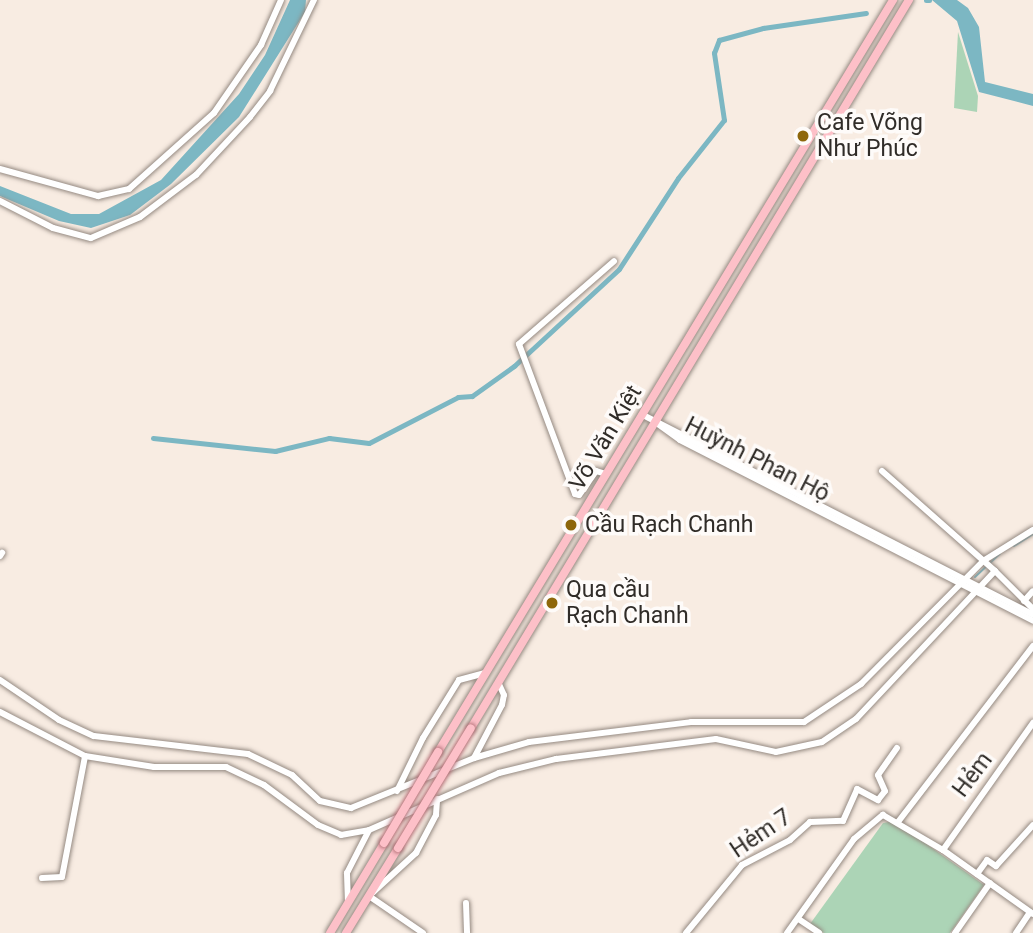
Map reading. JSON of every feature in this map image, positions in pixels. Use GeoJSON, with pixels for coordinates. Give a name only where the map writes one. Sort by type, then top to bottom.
{"type":"FeatureCollection","features":[{"type":"Feature","properties":{"kind":"main road","name":"Võ Văn Kiệt"},"geometry":{"type":"LineString","coordinates":[[330,933],[893,0]]}},
{"type":"Feature","properties":{"kind":"main road","name":"Võ Văn Kiệt"},"geometry":{"type":"LineString","coordinates":[[346,933],[909,0]]}},
{"type":"Feature","properties":{"kind":"main road"},"geometry":{"type":"LineString","coordinates":[[845,81],[856,89]]}},
{"type":"Feature","properties":{"kind":"street"},"geometry":{"type":"LineString","coordinates":[[0,169],[88,194],[130,189],[214,113],[261,45],[281,0]]}},
{"type":"Feature","properties":{"kind":"street"},"geometry":{"type":"LineString","coordinates":[[0,201],[52,228],[91,238],[140,217],[196,175],[250,117],[270,91],[314,0]]}},
{"type":"Feature","properties":{"kind":"street"},"geometry":{"type":"LineString","coordinates":[[606,474],[596,471],[579,495],[575,494],[521,352],[521,341],[614,261]]}},
{"type":"Feature","properties":{"kind":"street"},"geometry":{"type":"LineString","coordinates":[[643,415],[656,423]]}},
{"type":"Feature","properties":{"kind":"street","name":"Huỳnh Phan Hộ"},"geometry":{"type":"LineString","coordinates":[[1033,615],[977,589],[960,584],[659,429],[656,423],[663,422],[965,578],[977,589],[1033,621]]}},
{"type":"Feature","properties":{"kind":"street"},"geometry":{"type":"LineString","coordinates":[[882,471],[1033,608]]}},
{"type":"Feature","properties":{"kind":"street"},"geometry":{"type":"LineString","coordinates":[[0,680],[59,720],[94,736],[257,757],[292,775],[312,797],[334,807],[357,807],[474,758],[529,742],[613,730],[718,720],[775,725],[804,722],[860,684],[984,562],[1033,530]]}},
{"type":"Feature","properties":{"kind":"street"},"geometry":{"type":"LineString","coordinates":[[0,712],[85,756],[154,767],[226,768],[264,785],[330,833],[369,830],[511,769],[589,753],[716,739],[776,752],[822,742],[856,719],[994,570]]}},
{"type":"Feature","properties":{"kind":"street"},"geometry":{"type":"LineString","coordinates":[[1024,601],[1033,591]]}},
{"type":"Feature","properties":{"kind":"street"},"geometry":{"type":"LineString","coordinates":[[898,822],[1033,646]]}},
{"type":"Feature","properties":{"kind":"street"},"geometry":{"type":"LineString","coordinates":[[397,791],[426,732],[460,680],[485,673]]}},
{"type":"Feature","properties":{"kind":"street"},"geometry":{"type":"LineString","coordinates":[[474,758],[502,705],[504,695],[498,682]]}},
{"type":"Feature","properties":{"kind":"street","name":"Hẻm"},"geometry":{"type":"LineString","coordinates":[[943,850],[1033,723]]}},
{"type":"Feature","properties":{"kind":"street"},"geometry":{"type":"LineString","coordinates":[[897,748],[878,775],[885,791],[878,800],[883,815],[943,850],[1031,913],[1016,933]]}},
{"type":"Feature","properties":{"kind":"street"},"geometry":{"type":"LineString","coordinates":[[42,878],[62,877],[85,756]]}},
{"type":"Feature","properties":{"kind":"street","name":"Hẻm 7"},"geometry":{"type":"LineString","coordinates":[[686,933],[742,865],[790,840],[810,821],[843,821],[857,789],[878,800]]}},
{"type":"Feature","properties":{"kind":"street"},"geometry":{"type":"LineString","coordinates":[[423,933],[369,896],[416,853],[436,814],[437,799]]}},
{"type":"Feature","properties":{"kind":"street"},"geometry":{"type":"LineString","coordinates":[[787,933],[800,920],[854,839],[883,815]]}},
{"type":"Feature","properties":{"kind":"street"},"geometry":{"type":"LineString","coordinates":[[977,874],[988,860],[996,866],[1033,825]]}},
{"type":"Feature","properties":{"kind":"street"},"geometry":{"type":"LineString","coordinates":[[348,903],[347,873],[369,830]]}},
{"type":"Feature","properties":{"kind":"street"},"geometry":{"type":"LineString","coordinates":[[955,933],[990,883]]}},
{"type":"Feature","properties":{"kind":"street"},"geometry":{"type":"LineString","coordinates":[[467,903],[467,933]]}},
{"type":"Feature","properties":{"kind":"street"},"geometry":{"type":"LineString","coordinates":[[800,920],[818,933]]}},
{"type":"Feature","properties":{"kind":"green space"},"geometry":{"type":"Polygon","coordinates":[[[958,32],[978,96],[977,112],[954,108],[958,32]]]}},
{"type":"Feature","properties":{"kind":"green space"},"geometry":{"type":"Polygon","coordinates":[[[894,821],[984,885],[950,933],[824,933],[810,924],[883,823],[894,821]]]}},
{"type":"Feature","properties":{"kind":"water"},"geometry":{"type":"Polygon","coordinates":[[[290,0],[306,0],[305,12],[239,117],[171,184],[130,215],[91,228],[59,221],[0,196],[0,186],[71,214],[99,214],[161,180],[239,94],[265,55],[290,0]]]}},
{"type":"Feature","properties":{"kind":"water"},"geometry":{"type":"Polygon","coordinates":[[[932,0],[957,0],[968,8],[979,27],[985,82],[1033,94],[1033,106],[979,92],[957,21],[932,0]]]}},
{"type":"Feature","properties":{"kind":"waterway"},"geometry":{"type":"LineString","coordinates":[[153,438],[275,451],[329,438],[369,443],[458,397],[472,396],[514,366],[619,269],[678,178],[724,120],[714,53],[719,40],[763,28],[866,13]]}},
{"type":"Feature","properties":{"kind":"waterway"},"geometry":{"type":"LineString","coordinates":[[1014,546],[1033,534]]}},
{"type":"Feature","properties":{"kind":"waterway"},"geometry":{"type":"LineString","coordinates":[[975,577],[1000,554]]}},
{"type":"Feature","properties":{"kind":"place","name":"Cafe Võng Như Phúc"},"geometry":{"type":"Point","coordinates":[803,136]}},
{"type":"Feature","properties":{"kind":"place","name":"Cầu Rạch Chanh"},"geometry":{"type":"Point","coordinates":[571,525]}},
{"type":"Feature","properties":{"kind":"place","name":"Qua cầu Rạch Chanh"},"geometry":{"type":"Point","coordinates":[552,603]}}]}
